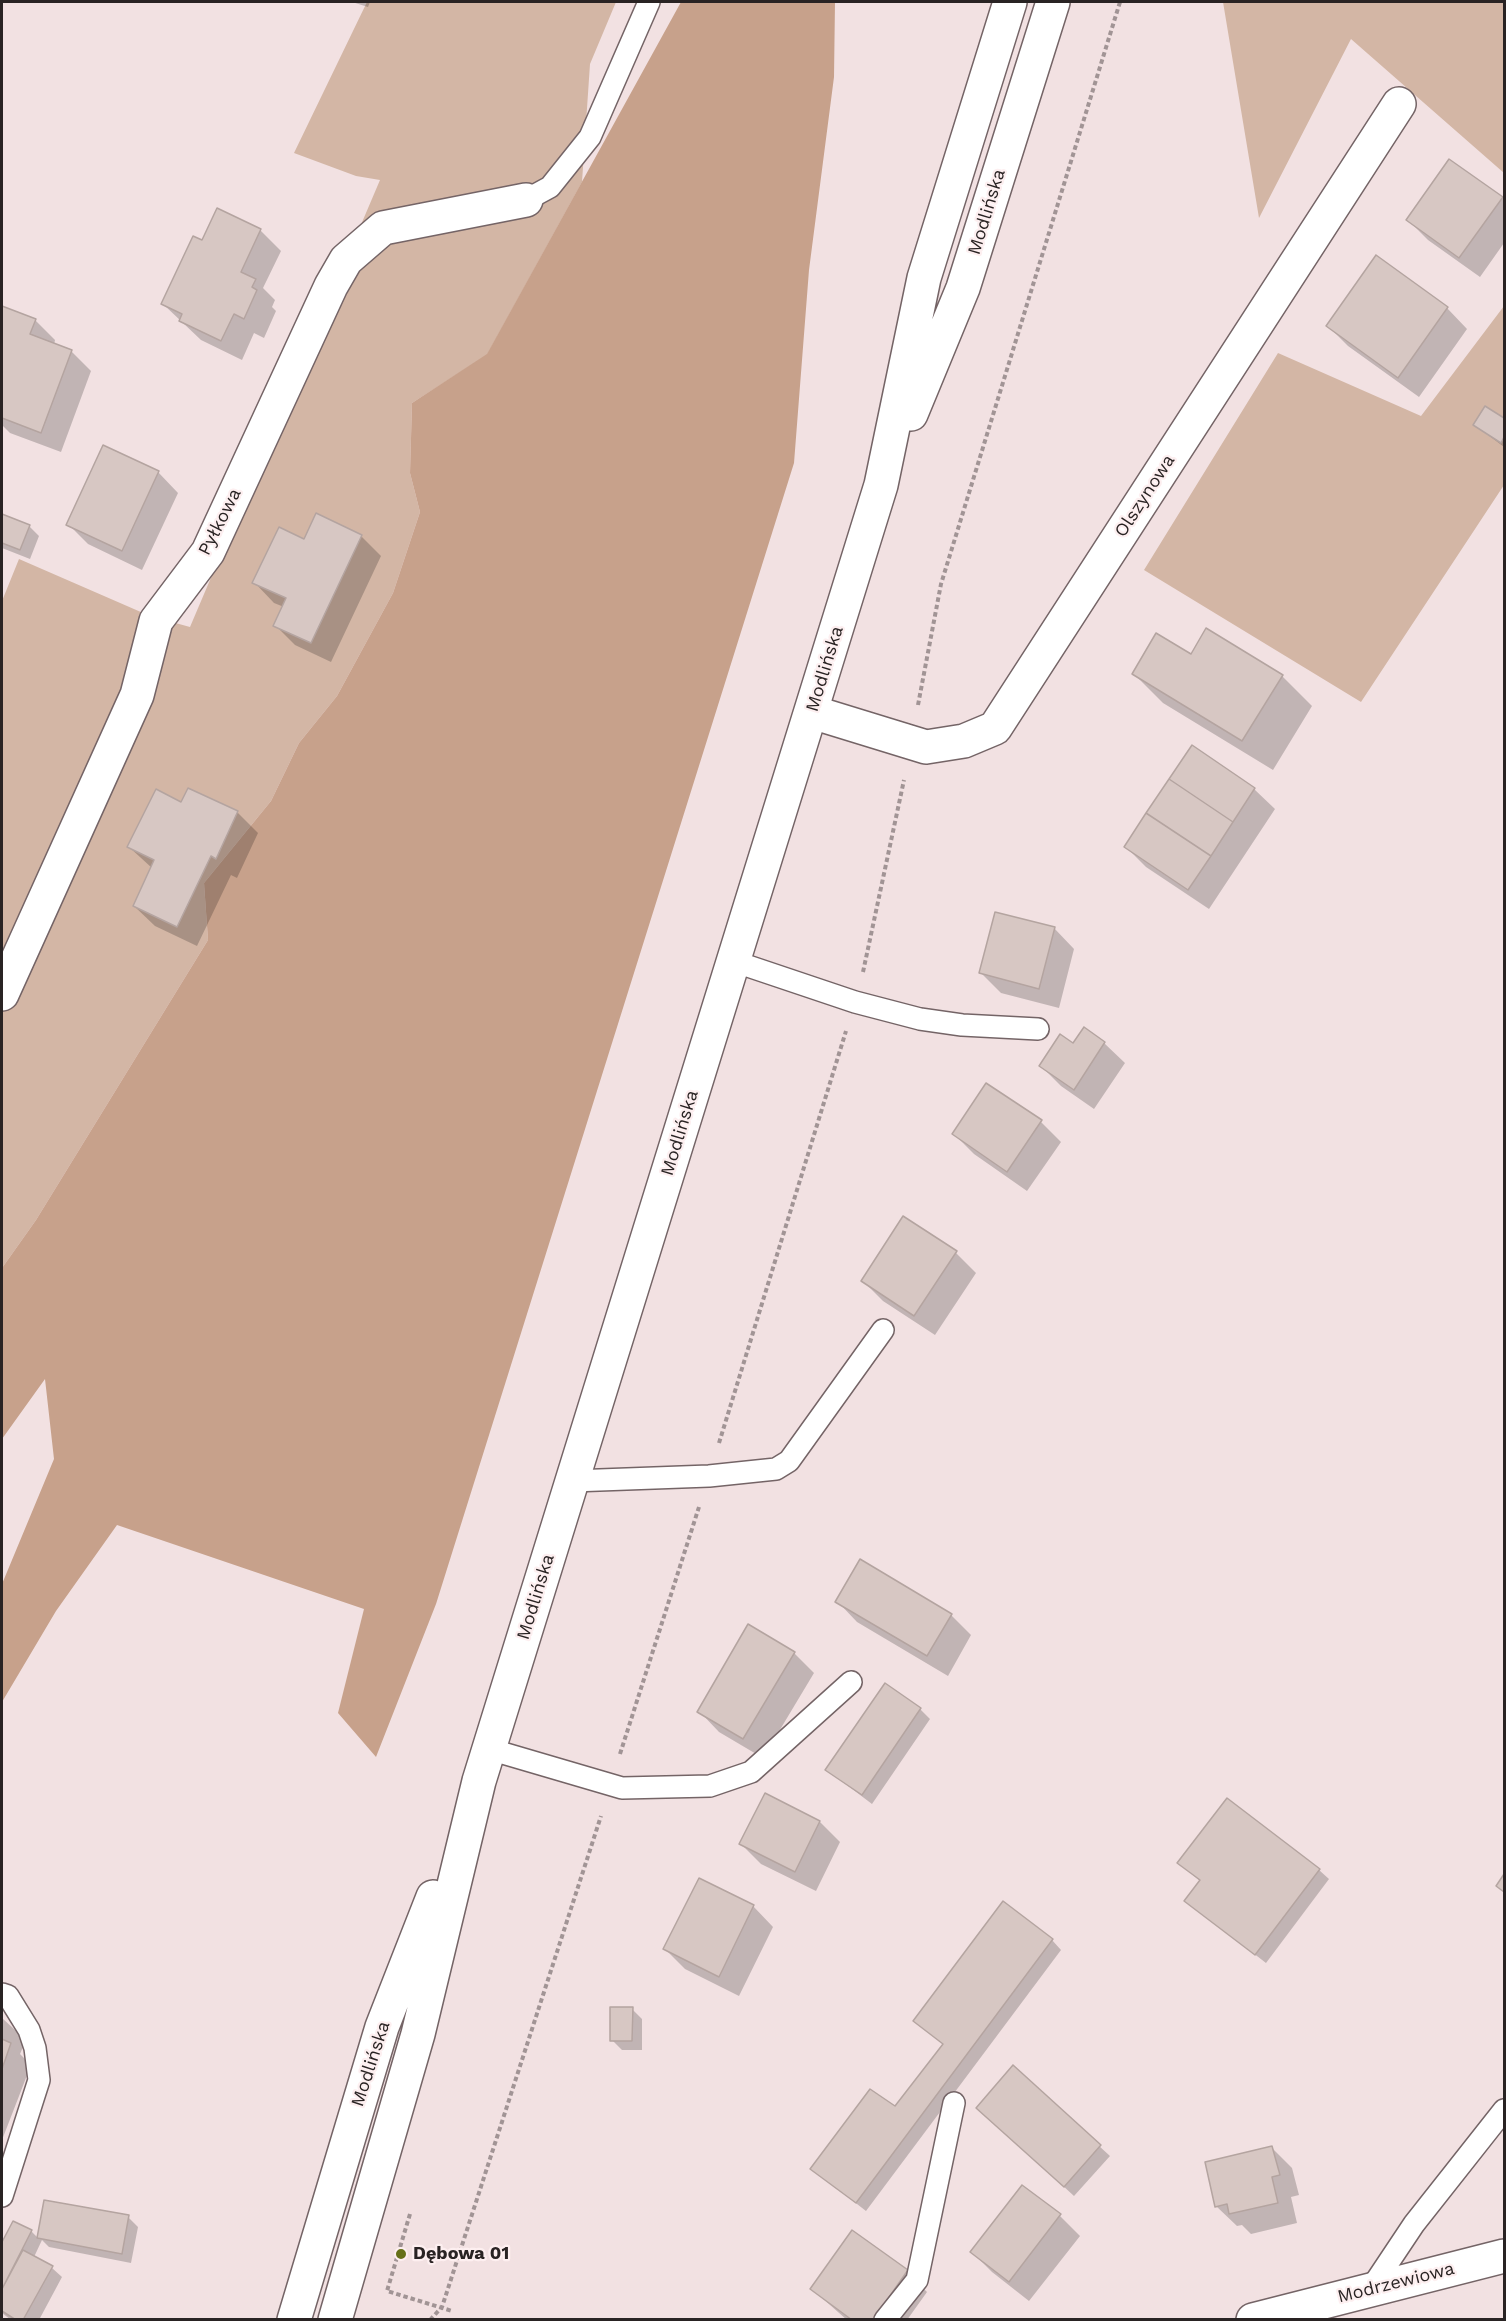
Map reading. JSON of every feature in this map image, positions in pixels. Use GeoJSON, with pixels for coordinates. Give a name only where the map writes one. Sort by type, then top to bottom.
{"type":"FeatureCollection","features":[{"type":"Feature","properties":{"kind":"main road","name":"Modlińska"},"geometry":{"type":"LineString","coordinates":[[335,2319],[415,2046],[479,1781],[881,485],[924,278],[1010,2]]}},
{"type":"Feature","properties":{"kind":"main road","name":"Modlińska"},"geometry":{"type":"LineString","coordinates":[[881,485],[963,288],[1053,2]]}},
{"type":"Feature","properties":{"kind":"main road","name":"Olszynowa"},"geometry":{"type":"LineString","coordinates":[[812,712],[926,747],[964,741],[995,728],[1399,104]]}},
{"type":"Feature","properties":{"kind":"main road","name":"Pyłkowa"},"geometry":{"type":"LineString","coordinates":[[2,994],[137,695],[156,621],[207,552],[331,286],[346,260],[383,228],[526,200]]}},
{"type":"Feature","properties":{"kind":"main road","name":"Modlińska"},"geometry":{"type":"LineString","coordinates":[[294,2319],[382,2027],[479,1781]]}},
{"type":"Feature","properties":{"kind":"main road","name":"Modrzewiowa"},"geometry":{"type":"LineString","coordinates":[[1252,2319],[1504,2256]]}},
{"type":"Feature","properties":{"kind":"lane"},"geometry":{"type":"LineString","coordinates":[[526,200],[550,188],[590,137],[649,2]]}},
{"type":"Feature","properties":{"kind":"lane"},"geometry":{"type":"LineString","coordinates":[[734,961],[855,1002],[930,1020],[1038,1029]]}},
{"type":"Feature","properties":{"kind":"lane"},"geometry":{"type":"LineString","coordinates":[[572,1480],[766,1472],[789,1461],[883,1330]]}},
{"type":"Feature","properties":{"kind":"lane"},"geometry":{"type":"LineString","coordinates":[[489,1749],[622,1788],[710,1786],[751,1772],[851,1682]]}},
{"type":"Feature","properties":{"kind":"lane"},"geometry":{"type":"LineString","coordinates":[[2,1994],[8,1996],[29,2030],[35,2048],[39,2080],[2,2196]]}},
{"type":"Feature","properties":{"kind":"lane"},"geometry":{"type":"LineString","coordinates":[[885,2319],[917,2280],[954,2103]]}},
{"type":"Feature","properties":{"kind":"lane"},"geometry":{"type":"LineString","coordinates":[[1370,2290],[1413,2224],[1504,2110]]}},
{"type":"Feature","properties":{"kind":"path"},"geometry":{"type":"LineString","coordinates":[[430,2319],[442,2307],[611,1784],[855,1002],[868,956],[912,744],[941,584],[1120,2]]}},
{"type":"Feature","properties":{"kind":"path"},"geometry":{"type":"LineString","coordinates":[[410,2214],[387,2291],[452,2311]]}},
{"type":"Feature","properties":{"kind":"shaded area"},"geometry":{"type":"Polygon","coordinates":[[[367,2],[616,2],[590,64],[582,182],[487,355],[412,403],[410,473],[420,512],[393,593],[337,696],[299,743],[271,801],[204,883],[208,940],[36,1220],[2,1268],[2,601],[19,559],[150,616],[190,627],[380,180],[356,176],[294,153],[367,2]]]}},
{"type":"Feature","properties":{"kind":"shaded area"},"geometry":{"type":"Polygon","coordinates":[[[681,2],[835,2],[834,77],[809,270],[794,463],[436,1604],[376,1757],[338,1713],[364,1609],[117,1525],[56,1611],[2,1702],[2,1584],[54,1459],[45,1379],[2,1439],[2,1268],[36,1220],[208,940],[204,883],[271,801],[299,743],[337,696],[393,593],[420,512],[410,473],[412,403],[487,354],[681,2]]]}},
{"type":"Feature","properties":{"kind":"shaded area"},"geometry":{"type":"Polygon","coordinates":[[[1223,2],[1504,2],[1504,173],[1351,39],[1259,218],[1223,2]]]}},
{"type":"Feature","properties":{"kind":"shaded area"},"geometry":{"type":"Polygon","coordinates":[[[1504,306],[1504,485],[1361,702],[1144,570],[1278,353],[1421,416],[1504,306]]]}},
{"type":"Feature","properties":{"kind":"building"},"geometry":{"type":"Polygon","coordinates":[[[1449,159],[1503,197],[1459,258],[1406,220],[1449,159]]]}},
{"type":"Feature","properties":{"kind":"building"},"geometry":{"type":"Polygon","coordinates":[[[217,208],[261,229],[241,272],[256,279],[252,287],[257,290],[244,319],[234,314],[221,341],[179,321],[182,314],[161,304],[193,236],[202,240],[217,208]]]}},
{"type":"Feature","properties":{"kind":"building"},"geometry":{"type":"Polygon","coordinates":[[[1376,255],[1448,307],[1398,378],[1326,326],[1376,255]]]}},
{"type":"Feature","properties":{"kind":"building"},"geometry":{"type":"Polygon","coordinates":[[[2,306],[36,319],[30,334],[72,350],[41,433],[2,418],[2,306]]]}},
{"type":"Feature","properties":{"kind":"building"},"geometry":{"type":"Polygon","coordinates":[[[1485,406],[1504,418],[1504,437],[1501,443],[1473,425],[1485,406]]]}},
{"type":"Feature","properties":{"kind":"building"},"geometry":{"type":"Polygon","coordinates":[[[103,445],[159,471],[122,551],[66,525],[103,445]]]}},
{"type":"Feature","properties":{"kind":"building"},"geometry":{"type":"Polygon","coordinates":[[[316,513],[362,535],[311,643],[273,626],[286,598],[252,583],[279,527],[304,539],[316,513]]]}},
{"type":"Feature","properties":{"kind":"building"},"geometry":{"type":"Polygon","coordinates":[[[2,514],[30,525],[20,550],[2,543],[2,514]]]}},
{"type":"Feature","properties":{"kind":"building"},"geometry":{"type":"Polygon","coordinates":[[[1206,628],[1283,675],[1242,741],[1132,674],[1156,633],[1191,654],[1206,628]]]}},
{"type":"Feature","properties":{"kind":"building"},"geometry":{"type":"Polygon","coordinates":[[[1192,745],[1255,788],[1233,822],[1169,779],[1192,745]]]}},
{"type":"Feature","properties":{"kind":"building"},"geometry":{"type":"Polygon","coordinates":[[[1169,779],[1233,822],[1211,856],[1146,813],[1169,779]]]}},
{"type":"Feature","properties":{"kind":"building"},"geometry":{"type":"Polygon","coordinates":[[[188,788],[238,811],[216,859],[211,856],[177,927],[133,906],[154,860],[127,847],[156,789],[181,802],[188,788]]]}},
{"type":"Feature","properties":{"kind":"building"},"geometry":{"type":"Polygon","coordinates":[[[1146,813],[1211,856],[1188,890],[1124,847],[1146,813]]]}},
{"type":"Feature","properties":{"kind":"building"},"geometry":{"type":"Polygon","coordinates":[[[995,912],[1055,927],[1039,989],[979,973],[995,912]]]}},
{"type":"Feature","properties":{"kind":"building"},"geometry":{"type":"Polygon","coordinates":[[[1084,1027],[1105,1042],[1074,1090],[1039,1066],[1060,1034],[1073,1043],[1084,1027]]]}},
{"type":"Feature","properties":{"kind":"building"},"geometry":{"type":"Polygon","coordinates":[[[986,1083],[1042,1120],[1007,1172],[952,1134],[986,1083]]]}},
{"type":"Feature","properties":{"kind":"building"},"geometry":{"type":"Polygon","coordinates":[[[903,1216],[957,1251],[914,1316],[861,1281],[903,1216]]]}},
{"type":"Feature","properties":{"kind":"building"},"geometry":{"type":"Polygon","coordinates":[[[860,1559],[952,1614],[927,1656],[835,1602],[860,1559]]]}},
{"type":"Feature","properties":{"kind":"building"},"geometry":{"type":"Polygon","coordinates":[[[748,1624],[795,1652],[743,1739],[697,1712],[748,1624]]]}},
{"type":"Feature","properties":{"kind":"building"},"geometry":{"type":"Polygon","coordinates":[[[885,1683],[921,1708],[862,1795],[825,1770],[885,1683]]]}},
{"type":"Feature","properties":{"kind":"building"},"geometry":{"type":"Polygon","coordinates":[[[765,1793],[820,1821],[795,1872],[739,1844],[765,1793]]]}},
{"type":"Feature","properties":{"kind":"building"},"geometry":{"type":"Polygon","coordinates":[[[1227,1798],[1320,1869],[1255,1955],[1184,1901],[1200,1880],[1177,1863],[1227,1798]]]}},
{"type":"Feature","properties":{"kind":"building"},"geometry":{"type":"Polygon","coordinates":[[[1504,1874],[1504,1892],[1496,1886],[1504,1874]]]}},
{"type":"Feature","properties":{"kind":"building"},"geometry":{"type":"Polygon","coordinates":[[[699,1878],[754,1905],[719,1977],[663,1949],[699,1878]]]}},
{"type":"Feature","properties":{"kind":"building"},"geometry":{"type":"Polygon","coordinates":[[[1003,1901],[1053,1939],[856,2203],[810,2169],[870,2089],[895,2106],[943,2044],[913,2021],[1003,1901]]]}},
{"type":"Feature","properties":{"kind":"building"},"geometry":{"type":"Polygon","coordinates":[[[610,2007],[633,2007],[632,2041],[610,2041],[610,2007]]]}},
{"type":"Feature","properties":{"kind":"building"},"geometry":{"type":"Polygon","coordinates":[[[2,2039],[11,2043],[2,2069],[2,2039]]]}},
{"type":"Feature","properties":{"kind":"building"},"geometry":{"type":"Polygon","coordinates":[[[1013,2065],[1101,2145],[1064,2187],[976,2108],[1013,2065]]]}},
{"type":"Feature","properties":{"kind":"building"},"geometry":{"type":"Polygon","coordinates":[[[1272,2146],[1280,2175],[1272,2177],[1278,2203],[1229,2214],[1227,2204],[1215,2207],[1205,2162],[1272,2146]]]}},
{"type":"Feature","properties":{"kind":"building"},"geometry":{"type":"Polygon","coordinates":[[[1022,2185],[1061,2214],[1009,2282],[970,2252],[1022,2185]]]}},
{"type":"Feature","properties":{"kind":"building"},"geometry":{"type":"Polygon","coordinates":[[[44,2200],[129,2215],[122,2254],[37,2238],[44,2200]]]}},
{"type":"Feature","properties":{"kind":"building"},"geometry":{"type":"Polygon","coordinates":[[[13,2221],[32,2230],[2,2289],[2,2242],[13,2221]]]}},
{"type":"Feature","properties":{"kind":"building"},"geometry":{"type":"Polygon","coordinates":[[[852,2230],[908,2270],[873,2320],[852,2320],[810,2289],[852,2230]]]}},
{"type":"Feature","properties":{"kind":"building"},"geometry":{"type":"Polygon","coordinates":[[[23,2250],[53,2266],[23,2320],[16,2320],[2,2311],[2,2289],[23,2250]]]}},
{"type":"Feature","properties":{"kind":"place","name":"Dębowa 01"},"geometry":{"type":"Point","coordinates":[401,2254]}}]}
